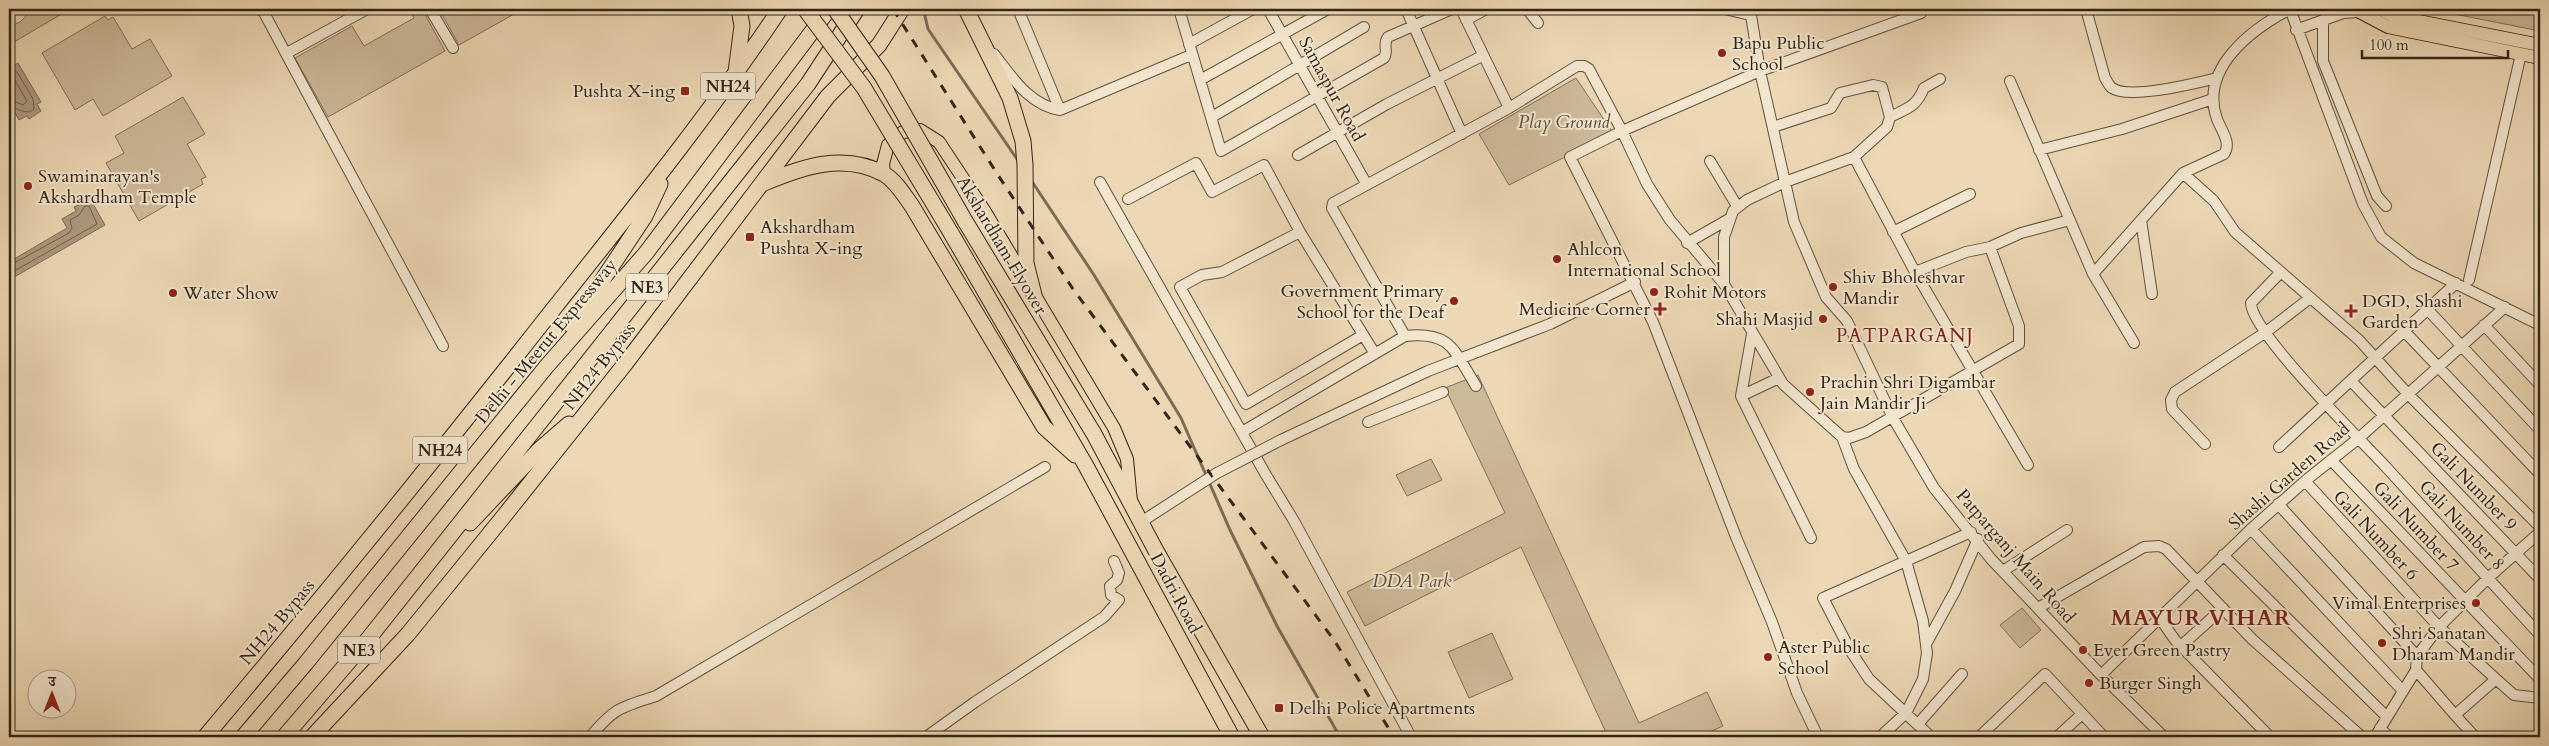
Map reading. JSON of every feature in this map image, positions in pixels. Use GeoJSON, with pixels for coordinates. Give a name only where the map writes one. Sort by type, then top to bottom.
{"type":"FeatureCollection","features":[{"type":"Feature","properties":{"kind":"highway"},"geometry":{"type":"LineString","coordinates":[[739,9],[742,26]]}},
{"type":"Feature","properties":{"kind":"highway"},"geometry":{"type":"LineString","coordinates":[[735,76],[743,9]]}},
{"type":"Feature","properties":{"kind":"highway","name":"NH24 Bypass"},"geometry":{"type":"LineString","coordinates":[[206,737],[297,629],[671,160],[735,76],[780,9]]}},
{"type":"Feature","properties":{"kind":"highway","name":"Akshardham Flyover"},"geometry":{"type":"LineString","coordinates":[[805,9],[864,88],[951,233],[1086,466]]}},
{"type":"Feature","properties":{"kind":"highway","name":"Delhi - Meerut Expressway"},"geometry":{"type":"LineString","coordinates":[[243,737],[312,656],[546,367],[646,253],[829,9]]}},
{"type":"Feature","properties":{"kind":"highway","name":"Akshardham Flyover"},"geometry":{"type":"LineString","coordinates":[[835,9],[882,76],[965,221],[1094,434],[1132,504]]}},
{"type":"Feature","properties":{"kind":"highway","name":"NE3"},"geometry":{"type":"LineString","coordinates":[[284,737],[369,638],[808,84],[857,9]]}},
{"type":"Feature","properties":{"kind":"highway","name":"NH24 Bypass"},"geometry":{"type":"LineString","coordinates":[[312,737],[408,634],[596,401],[828,96],[879,45],[902,9]]}},
{"type":"Feature","properties":{"kind":"highway"},"geometry":{"type":"LineString","coordinates":[[966,9],[1010,98],[1023,141],[1026,263],[1034,295]]}},
{"type":"Feature","properties":{"kind":"highway"},"geometry":{"type":"LineString","coordinates":[[546,367],[645,216],[671,160]]}},
{"type":"Feature","properties":{"kind":"highway"},"geometry":{"type":"LineString","coordinates":[[763,183],[815,164],[839,162],[854,164],[884,174],[897,186],[912,206],[1044,427],[1086,466]]}},
{"type":"Feature","properties":{"kind":"highway"},"geometry":{"type":"LineString","coordinates":[[431,560],[489,505],[539,450],[596,401]]}},
{"type":"Feature","properties":{"kind":"highway","name":"Dadri Road"},"geometry":{"type":"LineString","coordinates":[[1086,466],[1232,737]]}},
{"type":"Feature","properties":{"kind":"highway","name":"Dadri Road"},"geometry":{"type":"LineString","coordinates":[[1132,504],[1262,737]]}},
{"type":"Feature","properties":{"kind":"main road"},"geometry":{"type":"LineString","coordinates":[[2380,9],[2393,16],[2540,45]]}},
{"type":"Feature","properties":{"kind":"main road"},"geometry":{"type":"LineString","coordinates":[[2356,10],[2388,28],[2540,58]]}},
{"type":"Feature","properties":{"kind":"main road"},"geometry":{"type":"LineString","coordinates":[[884,174],[883,164],[888,145],[903,132],[920,130],[939,142],[984,210],[1114,428],[1126,459],[1132,504]]}},
{"type":"Feature","properties":{"kind":"street"},"geometry":{"type":"LineString","coordinates":[[262,9],[443,346]]}},
{"type":"Feature","properties":{"kind":"street"},"geometry":{"type":"LineString","coordinates":[[287,53],[367,9]]}},
{"type":"Feature","properties":{"kind":"street"},"geometry":{"type":"LineString","coordinates":[[430,9],[453,48]]}},
{"type":"Feature","properties":{"kind":"street"},"geometry":{"type":"LineString","coordinates":[[1018,9],[1060,110]]}},
{"type":"Feature","properties":{"kind":"street"},"geometry":{"type":"LineString","coordinates":[[1180,9],[1190,50],[1221,151],[1384,58],[1387,52],[1386,40],[1415,24],[1452,9]]}},
{"type":"Feature","properties":{"kind":"street"},"geometry":{"type":"LineString","coordinates":[[977,33],[1028,95],[1046,108],[1060,110],[1190,50],[1253,9]]}},
{"type":"Feature","properties":{"kind":"street","name":"Samaspur Road"},"geometry":{"type":"LineString","coordinates":[[1268,9],[1367,185]]}},
{"type":"Feature","properties":{"kind":"street"},"geometry":{"type":"LineString","coordinates":[[1200,80],[1328,9]]}},
{"type":"Feature","properties":{"kind":"street"},"geometry":{"type":"LineString","coordinates":[[1406,9],[1415,24],[1462,134]]}},
{"type":"Feature","properties":{"kind":"street"},"geometry":{"type":"LineString","coordinates":[[1461,9],[1482,56],[1509,108]]}},
{"type":"Feature","properties":{"kind":"street"},"geometry":{"type":"LineString","coordinates":[[1466,20],[1486,9]]}},
{"type":"Feature","properties":{"kind":"street"},"geometry":{"type":"LineString","coordinates":[[1528,9],[1538,23]]}},
{"type":"Feature","properties":{"kind":"street"},"geometry":{"type":"LineString","coordinates":[[1725,9],[1750,12]]}},
{"type":"Feature","properties":{"kind":"street"},"geometry":{"type":"LineString","coordinates":[[2086,9],[2105,78],[2112,88],[2123,92],[2170,89],[2217,78]]}},
{"type":"Feature","properties":{"kind":"street"},"geometry":{"type":"LineString","coordinates":[[2093,274],[2183,173],[2224,154],[2227,150],[2228,143],[2216,118],[2213,99],[2217,78],[2244,38],[2267,21],[2290,9],[2296,30],[2363,204],[2381,237],[2414,263],[2540,325]]}},
{"type":"Feature","properties":{"kind":"street"},"geometry":{"type":"LineString","coordinates":[[2296,30],[2356,10]]}},
{"type":"Feature","properties":{"kind":"street","name":"Patparganj Main Road"},"geometry":{"type":"LineString","coordinates":[[1750,12],[1760,71],[1794,222],[1826,298],[1847,320],[1893,418],[1934,488],[2003,571],[2101,675],[2164,737]]}},
{"type":"Feature","properties":{"kind":"street"},"geometry":{"type":"LineString","coordinates":[[1818,737],[1797,693],[1772,622],[1736,537],[1653,322],[1635,282],[1570,157],[1622,131],[1760,71],[1921,13]]}},
{"type":"Feature","properties":{"kind":"street"},"geometry":{"type":"LineString","coordinates":[[2323,20],[2323,61],[2376,196],[2386,206]]}},
{"type":"Feature","properties":{"kind":"street"},"geometry":{"type":"LineString","coordinates":[[1212,118],[1300,63],[1364,27]]}},
{"type":"Feature","properties":{"kind":"street"},"geometry":{"type":"LineString","coordinates":[[2469,280],[2521,54]]}},
{"type":"Feature","properties":{"kind":"street"},"geometry":{"type":"LineString","coordinates":[[1298,155],[1482,56]]}},
{"type":"Feature","properties":{"kind":"street"},"geometry":{"type":"LineString","coordinates":[[1406,336],[1332,208],[1334,203],[1509,108],[1578,66],[1584,66],[1589,70],[1648,184],[1670,220],[1724,284],[1779,378],[1790,391],[1842,437],[1854,469],[1906,561],[1916,592],[1927,653],[1922,679],[1906,713],[1880,737]]}},
{"type":"Feature","properties":{"kind":"street"},"geometry":{"type":"LineString","coordinates":[[1890,117],[1913,106],[1918,101],[1924,88],[1940,79]]}},
{"type":"Feature","properties":{"kind":"street"},"geometry":{"type":"LineString","coordinates":[[2010,81],[2093,274],[2134,343]]}},
{"type":"Feature","properties":{"kind":"street"},"geometry":{"type":"LineString","coordinates":[[1724,284],[1724,237],[1729,220],[1737,206],[1786,182],[1854,157],[1888,127],[1890,117],[1882,87],[1877,85],[1840,94],[1831,108],[1773,126]]}},
{"type":"Feature","properties":{"kind":"street"},"geometry":{"type":"LineString","coordinates":[[2039,150],[2122,129],[2213,99]]}},
{"type":"Feature","properties":{"kind":"street"},"geometry":{"type":"LineString","coordinates":[[1854,157],[1914,272],[2028,465]]}},
{"type":"Feature","properties":{"kind":"street"},"geometry":{"type":"LineString","coordinates":[[1710,161],[1737,206]]}},
{"type":"Feature","properties":{"kind":"street"},"geometry":{"type":"LineString","coordinates":[[1128,199],[1196,163],[1212,192],[1264,165],[1300,232],[1374,354]]}},
{"type":"Feature","properties":{"kind":"street"},"geometry":{"type":"LineString","coordinates":[[2183,173],[2214,201],[2235,232],[2280,273],[2328,311],[2540,527]]}},
{"type":"Feature","properties":{"kind":"street"},"geometry":{"type":"LineString","coordinates":[[1100,182],[1294,521],[1411,737]]}},
{"type":"Feature","properties":{"kind":"street"},"geometry":{"type":"LineString","coordinates":[[1893,232],[1970,194]]}},
{"type":"Feature","properties":{"kind":"street"},"geometry":{"type":"LineString","coordinates":[[1687,242],[1729,220]]}},
{"type":"Feature","properties":{"kind":"street"},"geometry":{"type":"LineString","coordinates":[[1914,272],[1966,252],[1990,247],[2021,233],[2070,220]]}},
{"type":"Feature","properties":{"kind":"street"},"geometry":{"type":"LineString","coordinates":[[2141,220],[2152,294]]}},
{"type":"Feature","properties":{"kind":"street"},"geometry":{"type":"LineString","coordinates":[[1246,404],[1180,287],[1202,275],[1222,272],[1300,232]]}},
{"type":"Feature","properties":{"kind":"street"},"geometry":{"type":"LineString","coordinates":[[1842,437],[1849,438],[1866,432],[1893,418],[2019,344],[2020,326],[1990,247]]}},
{"type":"Feature","properties":{"kind":"street","name":"Gali Number 8"},"geometry":{"type":"LineString","coordinates":[[2280,273],[2251,303],[2251,309],[2266,332],[2325,405],[2359,438],[2540,635]]}},
{"type":"Feature","properties":{"kind":"street"},"geometry":{"type":"LineString","coordinates":[[1141,522],[1217,473],[1281,440],[1458,359],[1550,324],[1635,282]]}},
{"type":"Feature","properties":{"kind":"street"},"geometry":{"type":"LineString","coordinates":[[2279,447],[2456,283]]}},
{"type":"Feature","properties":{"kind":"street"},"geometry":{"type":"LineString","coordinates":[[2205,444],[2172,409],[2171,400],[2175,392],[2266,332],[2310,298]]}},
{"type":"Feature","properties":{"kind":"street","name":"Shashi Garden Road"},"geometry":{"type":"LineString","coordinates":[[2101,675],[2159,617],[2198,583],[2223,555],[2278,504],[2359,438],[2505,307]]}},
{"type":"Feature","properties":{"kind":"street"},"geometry":{"type":"LineString","coordinates":[[2428,310],[2540,430]]}},
{"type":"Feature","properties":{"kind":"street"},"geometry":{"type":"LineString","coordinates":[[2484,325],[2540,385]]}},
{"type":"Feature","properties":{"kind":"street"},"geometry":{"type":"LineString","coordinates":[[2405,332],[2540,474]]}},
{"type":"Feature","properties":{"kind":"street"},"geometry":{"type":"LineString","coordinates":[[1242,432],[1406,336],[1426,334],[1443,338],[1476,386]]}},
{"type":"Feature","properties":{"kind":"street"},"geometry":{"type":"LineString","coordinates":[[1752,334],[1741,396],[1811,538]]}},
{"type":"Feature","properties":{"kind":"street"},"geometry":{"type":"LineString","coordinates":[[1231,413],[1363,336]]}},
{"type":"Feature","properties":{"kind":"street"},"geometry":{"type":"LineString","coordinates":[[1741,396],[1779,378]]}},
{"type":"Feature","properties":{"kind":"street","name":"Gali Number 9"},"geometry":{"type":"LineString","coordinates":[[2352,381],[2540,579]]}},
{"type":"Feature","properties":{"kind":"street"},"geometry":{"type":"LineString","coordinates":[[1368,422],[1443,392]]}},
{"type":"Feature","properties":{"kind":"street","name":"Gali Number 7"},"geometry":{"type":"LineString","coordinates":[[2332,460],[2540,679]]}},
{"type":"Feature","properties":{"kind":"street"},"geometry":{"type":"LineString","coordinates":[[590,737],[608,715],[628,705],[656,696],[1045,467]]}},
{"type":"Feature","properties":{"kind":"street","name":"Gali Number 6"},"geometry":{"type":"LineString","coordinates":[[2305,481],[2439,627],[2496,680],[2514,694],[2540,698]]}},
{"type":"Feature","properties":{"kind":"street"},"geometry":{"type":"LineString","coordinates":[[2278,504],[2417,656]]}},
{"type":"Feature","properties":{"kind":"street"},"geometry":{"type":"LineString","coordinates":[[2251,529],[2403,691]]}},
{"type":"Feature","properties":{"kind":"street"},"geometry":{"type":"LineString","coordinates":[[2003,571],[2067,530]]}},
{"type":"Feature","properties":{"kind":"street"},"geometry":{"type":"LineString","coordinates":[[2389,737],[2378,733],[2416,670],[2417,656],[2439,627],[2488,578],[2540,532]]}},
{"type":"Feature","properties":{"kind":"street"},"geometry":{"type":"LineString","coordinates":[[1928,736],[1918,724],[1869,679],[1850,650],[1823,598],[1906,561],[1974,536]]}},
{"type":"Feature","properties":{"kind":"street"},"geometry":{"type":"LineString","coordinates":[[1926,644],[1955,591],[1974,536]]}},
{"type":"Feature","properties":{"kind":"street"},"geometry":{"type":"LineString","coordinates":[[2038,608],[2144,547],[2159,546],[2166,549],[2252,639],[2362,737]]}},
{"type":"Feature","properties":{"kind":"street"},"geometry":{"type":"LineString","coordinates":[[2223,555],[2387,717]]}},
{"type":"Feature","properties":{"kind":"street"},"geometry":{"type":"LineString","coordinates":[[926,737],[974,702],[1104,618],[1119,600],[1112,595],[1110,586],[1117,580],[1119,573],[1114,561]]}},
{"type":"Feature","properties":{"kind":"street"},"geometry":{"type":"LineString","coordinates":[[2181,646],[2223,608]]}},
{"type":"Feature","properties":{"kind":"street"},"geometry":{"type":"LineString","coordinates":[[2159,617],[2181,646],[2270,737]]}},
{"type":"Feature","properties":{"kind":"street"},"geometry":{"type":"LineString","coordinates":[[2416,670],[2475,737]]}},
{"type":"Feature","properties":{"kind":"street"},"geometry":{"type":"LineString","coordinates":[[1918,724],[1962,674]]}},
{"type":"Feature","properties":{"kind":"street"},"geometry":{"type":"LineString","coordinates":[[1979,737],[2045,674],[2104,737]]}},
{"type":"Feature","properties":{"kind":"street"},"geometry":{"type":"LineString","coordinates":[[2455,715],[2496,680]]}},
{"type":"Feature","properties":{"kind":"street"},"geometry":{"type":"LineString","coordinates":[[2057,737],[2082,714]]}},
{"type":"Feature","properties":{"kind":"green space"},"geometry":{"type":"Polygon","coordinates":[[[33,9],[70,9],[9,45],[9,27],[20,22],[33,9]]]}},
{"type":"Feature","properties":{"kind":"green space"},"geometry":{"type":"Polygon","coordinates":[[[409,9],[422,9],[445,51],[328,117],[295,58],[352,26],[364,46],[414,18],[409,9]]]}},
{"type":"Feature","properties":{"kind":"green space"},"geometry":{"type":"Polygon","coordinates":[[[439,9],[523,9],[459,45],[439,9]]]}},
{"type":"Feature","properties":{"kind":"green space"},"geometry":{"type":"Polygon","coordinates":[[[2429,9],[2540,9],[2540,31],[2429,9]]]}},
{"type":"Feature","properties":{"kind":"green space"},"geometry":{"type":"Polygon","coordinates":[[[105,16],[108,20],[113,17],[132,49],[150,39],[172,76],[103,116],[93,99],[75,110],[42,53],[105,16]]]}},
{"type":"Feature","properties":{"kind":"green space","name":"Play Ground"},"geometry":{"type":"Polygon","coordinates":[[[1576,78],[1613,133],[1509,185],[1479,134],[1576,78]]]}},
{"type":"Feature","properties":{"kind":"green space"},"geometry":{"type":"Polygon","coordinates":[[[183,97],[205,134],[187,144],[206,177],[201,179],[203,184],[139,221],[106,163],[124,153],[115,136],[183,97]]]}},
{"type":"Feature","properties":{"kind":"green space","name":"DDA Park"},"geometry":{"type":"Polygon","coordinates":[[[1478,375],[1639,723],[1707,692],[1723,726],[1698,737],[1608,737],[1521,547],[1365,626],[1347,592],[1505,513],[1445,388],[1478,375]]]}},
{"type":"Feature","properties":{"kind":"green space"},"geometry":{"type":"Polygon","coordinates":[[[1431,459],[1442,480],[1407,496],[1396,475],[1431,459]]]}},
{"type":"Feature","properties":{"kind":"green space"},"geometry":{"type":"Polygon","coordinates":[[[2022,608],[2041,630],[2020,648],[2000,625],[2022,608]]]}},
{"type":"Feature","properties":{"kind":"green space"},"geometry":{"type":"Polygon","coordinates":[[[1492,633],[1513,679],[1469,698],[1448,652],[1492,633]]]}},
{"type":"Feature","properties":{"kind":"water"},"geometry":{"type":"Polygon","coordinates":[[[18,63],[41,102],[37,104],[41,111],[29,119],[27,116],[19,120],[15,113],[9,116],[9,68],[18,63]]]}},
{"type":"Feature","properties":{"kind":"water"},"geometry":{"type":"Polygon","coordinates":[[[87,193],[105,225],[9,280],[9,262],[67,228],[62,219],[76,211],[74,207],[81,204],[78,199],[87,193]]]}},
{"type":"Feature","properties":{"kind":"waterway"},"geometry":{"type":"LineString","coordinates":[[925,16],[928,29],[1019,162]]}},
{"type":"Feature","properties":{"kind":"waterway"},"geometry":{"type":"LineString","coordinates":[[1031,180],[1094,275],[1181,418],[1230,530],[1277,626],[1340,737]]}},
{"type":"Feature","properties":{"kind":"railway"},"geometry":{"type":"LineString","coordinates":[[893,9],[996,172],[1073,289],[1334,640],[1394,737]]}},
{"type":"Feature","properties":{"kind":"place","name":"Bapu Public School"},"geometry":{"type":"Point","coordinates":[1722,53]}},
{"type":"Feature","properties":{"kind":"place","name":"Pushta X-ing"},"geometry":{"type":"Point","coordinates":[685,91]}},
{"type":"Feature","properties":{"kind":"place","name":"Swaminarayan's Akshardham Temple"},"geometry":{"type":"Point","coordinates":[28,186]}},
{"type":"Feature","properties":{"kind":"place","name":"Akshardham Pushta X-ing"},"geometry":{"type":"Point","coordinates":[750,237]}},
{"type":"Feature","properties":{"kind":"place","name":"Ahlcon International School"},"geometry":{"type":"Point","coordinates":[1557,259]}},
{"type":"Feature","properties":{"kind":"place","name":"Shiv Bholeshvar Mandir"},"geometry":{"type":"Point","coordinates":[1833,287]}},
{"type":"Feature","properties":{"kind":"place","name":"Rohit Motors"},"geometry":{"type":"Point","coordinates":[1654,292]}},
{"type":"Feature","properties":{"kind":"place","name":"Water Show"},"geometry":{"type":"Point","coordinates":[173,293]}},
{"type":"Feature","properties":{"kind":"place","name":"Government Primary School for the Deaf"},"geometry":{"type":"Point","coordinates":[1454,301]}},
{"type":"Feature","properties":{"kind":"place","name":"Medicine Corner"},"geometry":{"type":"Point","coordinates":[1660,309]}},
{"type":"Feature","properties":{"kind":"place","name":"DGD, Shashi Garden"},"geometry":{"type":"Point","coordinates":[2351,311]}},
{"type":"Feature","properties":{"kind":"place","name":"Shahi Masjid"},"geometry":{"type":"Point","coordinates":[1823,319]}},
{"type":"Feature","properties":{"kind":"place","name":"Prachin Shri Digambar Jain Mandir Ji"},"geometry":{"type":"Point","coordinates":[1810,392]}},
{"type":"Feature","properties":{"kind":"place","name":"Vimal Enterprises"},"geometry":{"type":"Point","coordinates":[2476,603]}},
{"type":"Feature","properties":{"kind":"place","name":"Shri Sanatan Dharam Mandir"},"geometry":{"type":"Point","coordinates":[2382,643]}},
{"type":"Feature","properties":{"kind":"place","name":"Ever Green Pastry"},"geometry":{"type":"Point","coordinates":[2083,650]}},
{"type":"Feature","properties":{"kind":"place","name":"Aster Public School"},"geometry":{"type":"Point","coordinates":[1768,657]}},
{"type":"Feature","properties":{"kind":"place","name":"Burger Singh"},"geometry":{"type":"Point","coordinates":[2089,683]}},
{"type":"Feature","properties":{"kind":"place","name":"Delhi Police Apartments"},"geometry":{"type":"Point","coordinates":[1279,708]}},
{"type":"Feature","properties":{"kind":"district","name":"PATPARGANJ"},"geometry":{"type":"Point","coordinates":[1905,335]}},
{"type":"Feature","properties":{"kind":"district","name":"MAYUR VIHAR"},"geometry":{"type":"Point","coordinates":[2201,617]}}]}
